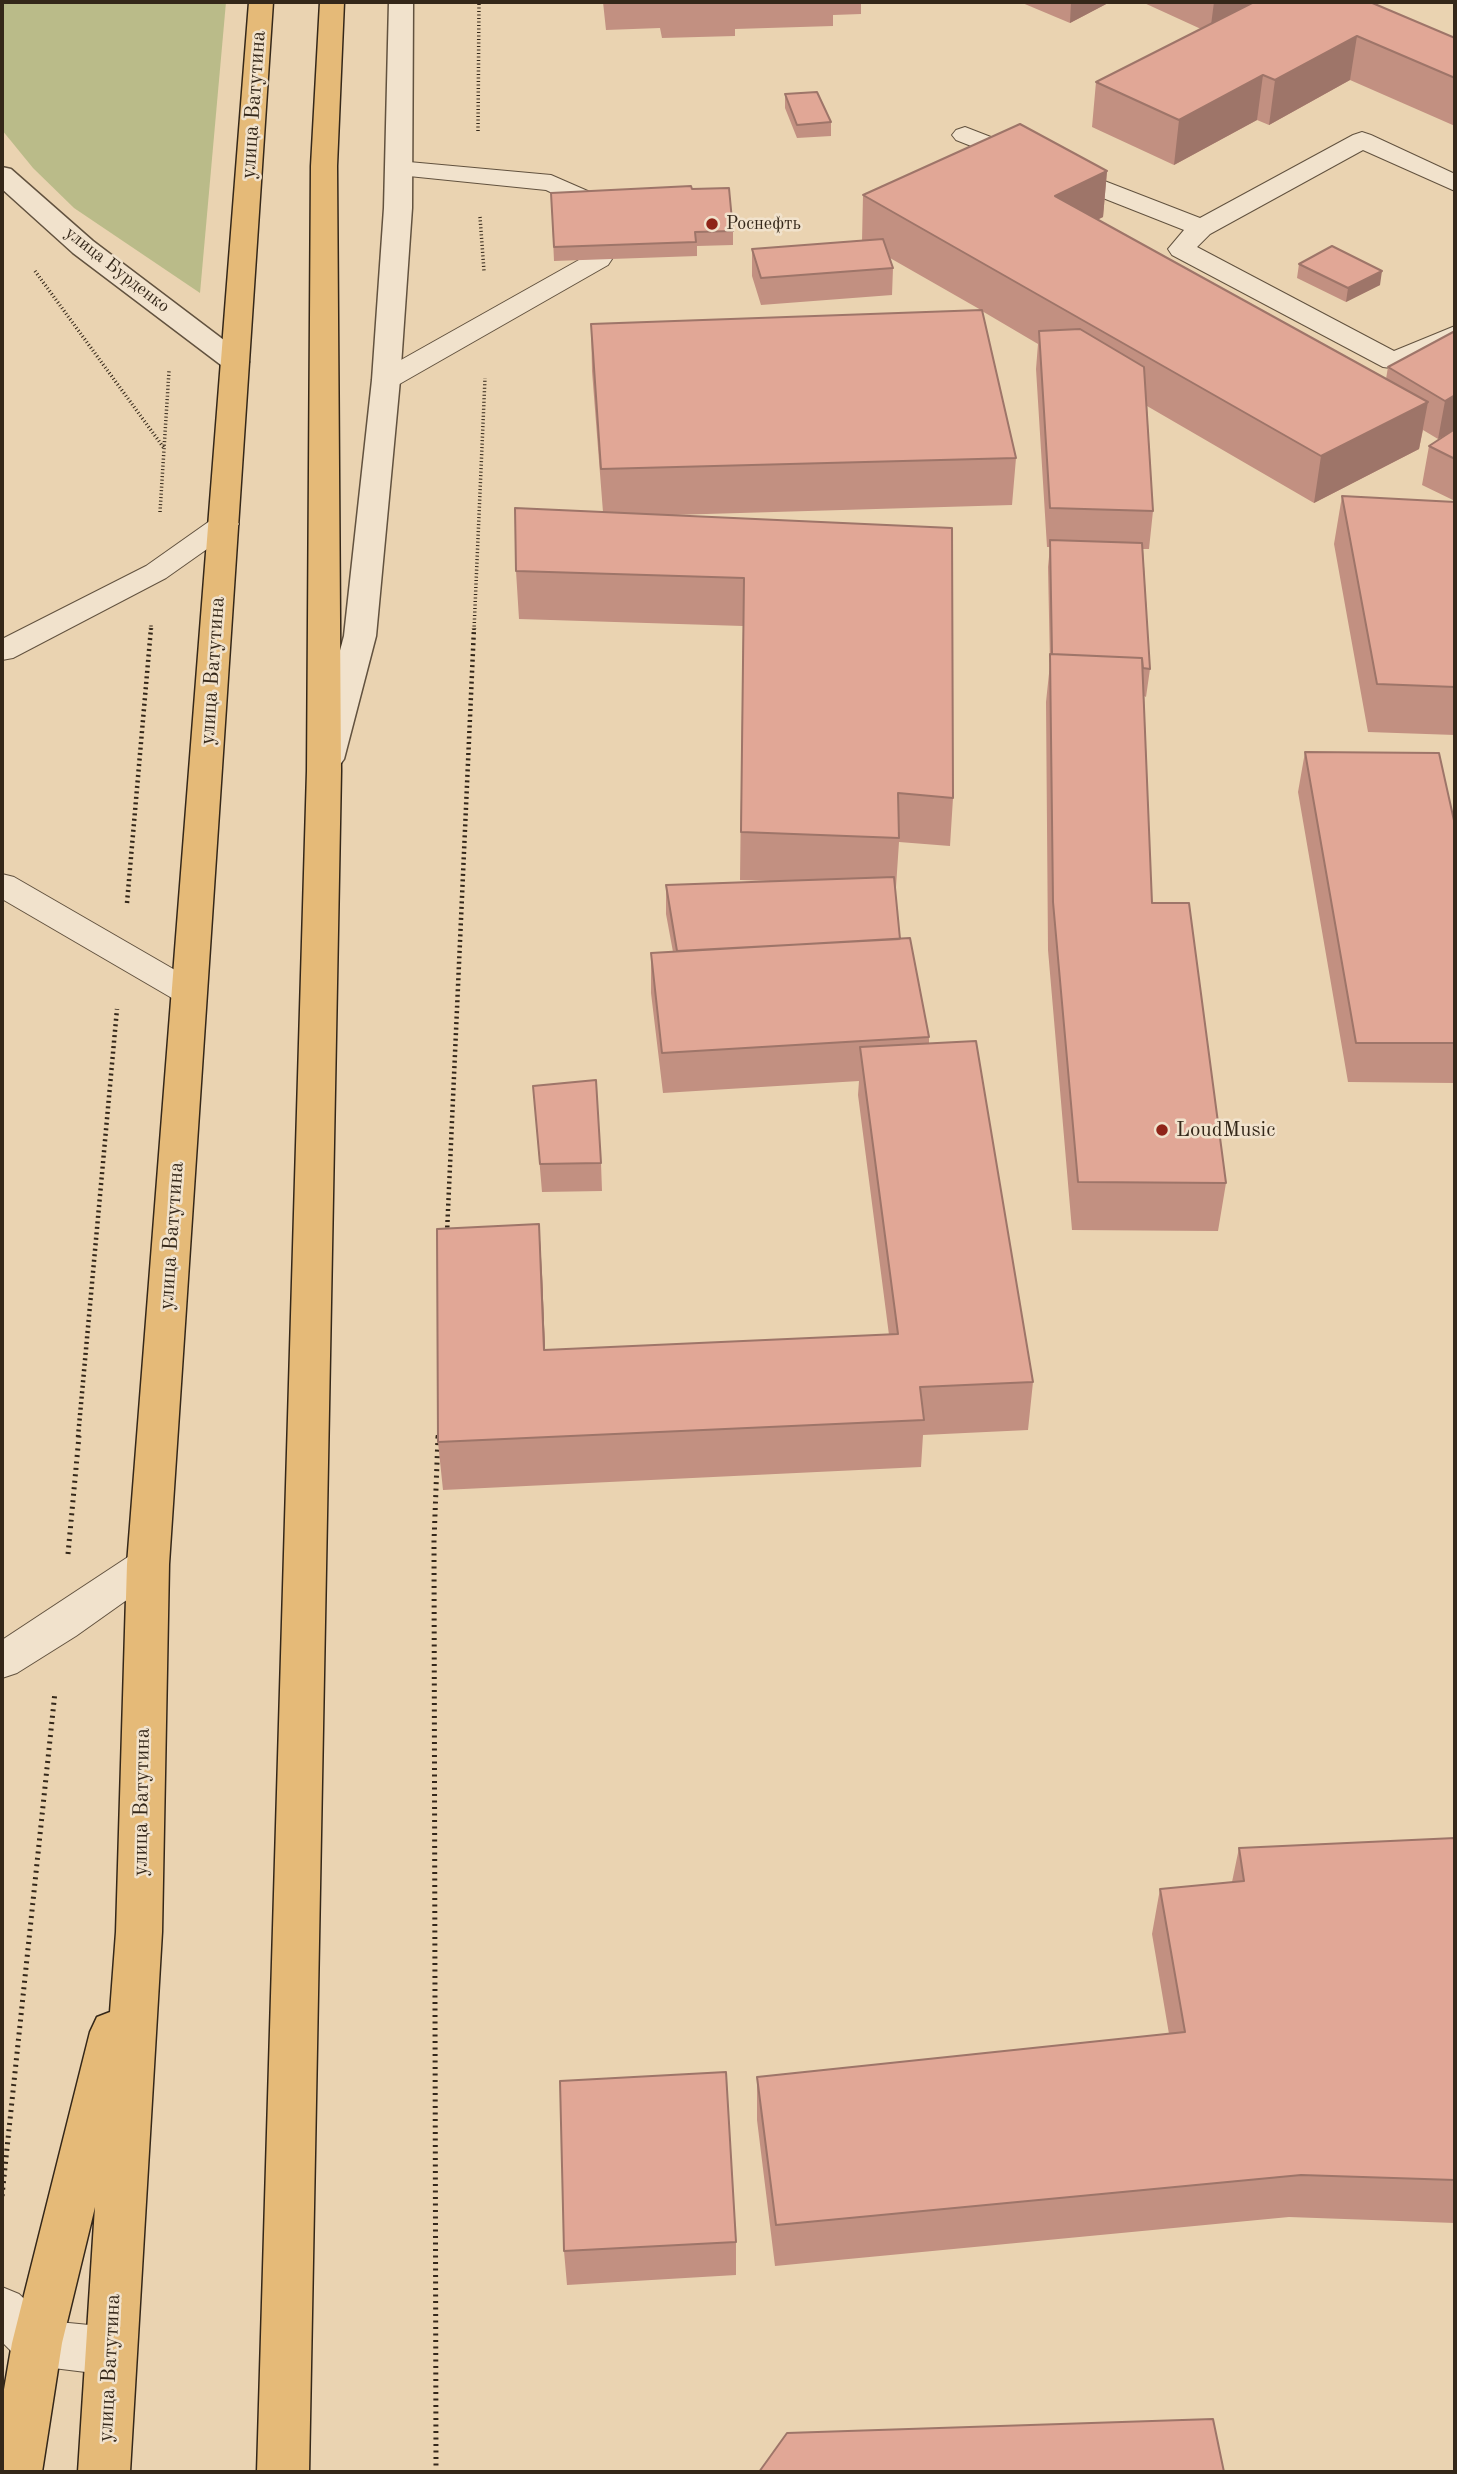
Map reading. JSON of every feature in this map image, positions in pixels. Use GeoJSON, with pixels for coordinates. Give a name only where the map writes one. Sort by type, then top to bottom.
{"type":"FeatureCollection","features":[{"type":"Feature","properties":{"kind":"main road","name":"улица Ватутина"},"geometry":{"type":"LineString","coordinates":[[104,2472],[139,1932],[148,1564],[261,2]]}},
{"type":"Feature","properties":{"kind":"main road"},"geometry":{"type":"LineString","coordinates":[[283,2472],[324,771],[324,166],[332,2]]}},
{"type":"Feature","properties":{"kind":"main road"},"geometry":{"type":"LineString","coordinates":[[16,2472],[37,2343],[139,1932]]}},
{"type":"Feature","properties":{"kind":"street"},"geometry":{"type":"LineString","coordinates":[[324,771],[360,636],[386,380],[398,169],[401,2]]}},
{"type":"Feature","properties":{"kind":"street","name":"улица Бурденко"},"geometry":{"type":"LineString","coordinates":[[2,175],[83,247],[235,362]]}},
{"type":"Feature","properties":{"kind":"lane"},"geometry":{"type":"LineString","coordinates":[[965,135],[1200,228]]}},
{"type":"Feature","properties":{"kind":"lane"},"geometry":{"type":"LineString","coordinates":[[1455,183],[1362,140],[1200,228],[1181,249],[1393,361],[1455,334]]}},
{"type":"Feature","properties":{"kind":"lane"},"geometry":{"type":"LineString","coordinates":[[386,380],[600,259],[597,204],[551,183],[398,169]]}},
{"type":"Feature","properties":{"kind":"lane"},"geometry":{"type":"LineString","coordinates":[[2,651],[156,572],[224,523]]}},
{"type":"Feature","properties":{"kind":"lane"},"geometry":{"type":"LineString","coordinates":[[2,885],[189,993]]}},
{"type":"Feature","properties":{"kind":"lane"},"geometry":{"type":"LineString","coordinates":[[2,1661],[148,1564]]}},
{"type":"Feature","properties":{"kind":"lane"},"geometry":{"type":"LineString","coordinates":[[2,2309],[37,2343],[110,2351]]}},
{"type":"Feature","properties":{"kind":"path"},"geometry":{"type":"LineString","coordinates":[[447,1236],[488,321],[477,176],[479,2]]}},
{"type":"Feature","properties":{"kind":"path"},"geometry":{"type":"LineString","coordinates":[[34,269],[164,449]]}},
{"type":"Feature","properties":{"kind":"path"},"geometry":{"type":"LineString","coordinates":[[2,2196],[62,1623],[156,572],[169,362]]}},
{"type":"Feature","properties":{"kind":"path"},"geometry":{"type":"LineString","coordinates":[[436,2472],[433,1541],[439,1430]]}},
{"type":"Feature","properties":{"kind":"green space"},"geometry":{"type":"Polygon","coordinates":[[[2,2],[226,2],[200,293],[74,208],[33,168],[2,130],[2,2]]]}},
{"type":"Feature","properties":{"kind":"building"},"geometry":{"type":"Polygon","coordinates":[[[1254,2],[1370,2],[1455,38],[1455,78],[1357,36],[1275,80],[1263,75],[1179,120],[1096,82],[1254,2]]]}},
{"type":"Feature","properties":{"kind":"building"},"geometry":{"type":"Polygon","coordinates":[[[817,92],[831,122],[797,125],[785,94],[817,92]]]}},
{"type":"Feature","properties":{"kind":"building"},"geometry":{"type":"Polygon","coordinates":[[[1020,124],[1107,171],[1055,196],[1428,402],[1321,456],[863,195],[1020,124]]]}},
{"type":"Feature","properties":{"kind":"building"},"geometry":{"type":"Polygon","coordinates":[[[691,186],[692,189],[729,188],[733,231],[695,232],[696,242],[554,247],[551,193],[691,186]]]}},
{"type":"Feature","properties":{"kind":"building"},"geometry":{"type":"Polygon","coordinates":[[[883,239],[893,268],[761,278],[752,249],[883,239]]]}},
{"type":"Feature","properties":{"kind":"building"},"geometry":{"type":"Polygon","coordinates":[[[1332,246],[1382,271],[1348,288],[1299,264],[1332,246]]]}},
{"type":"Feature","properties":{"kind":"building"},"geometry":{"type":"Polygon","coordinates":[[[982,310],[1016,458],[601,469],[591,324],[982,310]]]}},
{"type":"Feature","properties":{"kind":"building"},"geometry":{"type":"Polygon","coordinates":[[[1080,329],[1144,367],[1153,511],[1050,508],[1039,331],[1080,329]]]}},
{"type":"Feature","properties":{"kind":"building"},"geometry":{"type":"Polygon","coordinates":[[[1455,331],[1455,395],[1445,401],[1388,367],[1455,331]]]}},
{"type":"Feature","properties":{"kind":"building"},"geometry":{"type":"Polygon","coordinates":[[[1455,429],[1455,459],[1429,446],[1455,429]]]}},
{"type":"Feature","properties":{"kind":"building"},"geometry":{"type":"Polygon","coordinates":[[[1342,496],[1455,502],[1455,687],[1377,684],[1342,496]]]}},
{"type":"Feature","properties":{"kind":"building"},"geometry":{"type":"Polygon","coordinates":[[[515,508],[952,528],[953,798],[898,793],[899,838],[741,832],[744,578],[516,571],[515,508]]]}},
{"type":"Feature","properties":{"kind":"building"},"geometry":{"type":"Polygon","coordinates":[[[1050,540],[1142,543],[1150,669],[1143,668],[1142,658],[1052,654],[1050,540]]]}},
{"type":"Feature","properties":{"kind":"building"},"geometry":{"type":"Polygon","coordinates":[[[1050,654],[1142,658],[1152,903],[1189,903],[1226,1183],[1078,1182],[1053,902],[1050,654]]]}},
{"type":"Feature","properties":{"kind":"building"},"geometry":{"type":"Polygon","coordinates":[[[1305,752],[1439,753],[1455,825],[1455,1043],[1356,1043],[1305,752]]]}},
{"type":"Feature","properties":{"kind":"building"},"geometry":{"type":"Polygon","coordinates":[[[894,877],[900,939],[677,951],[666,885],[894,877]]]}},
{"type":"Feature","properties":{"kind":"building"},"geometry":{"type":"Polygon","coordinates":[[[910,938],[929,1037],[662,1053],[651,953],[910,938]]]}},
{"type":"Feature","properties":{"kind":"building"},"geometry":{"type":"Polygon","coordinates":[[[976,1041],[1033,1382],[920,1387],[924,1420],[438,1442],[437,1229],[539,1224],[544,1350],[898,1334],[860,1047],[976,1041]]]}},
{"type":"Feature","properties":{"kind":"building"},"geometry":{"type":"Polygon","coordinates":[[[596,1080],[601,1163],[540,1164],[533,1086],[596,1080]]]}},
{"type":"Feature","properties":{"kind":"building"},"geometry":{"type":"Polygon","coordinates":[[[1455,1838],[1455,2180],[1301,2175],[776,2225],[757,2077],[1185,2032],[1160,1889],[1244,1881],[1239,1848],[1455,1838]]]}},
{"type":"Feature","properties":{"kind":"building"},"geometry":{"type":"Polygon","coordinates":[[[726,2072],[736,2242],[564,2251],[560,2081],[726,2072]]]}},
{"type":"Feature","properties":{"kind":"building"},"geometry":{"type":"Polygon","coordinates":[[[1213,2419],[1224,2472],[759,2472],[787,2433],[1213,2419]]]}},
{"type":"Feature","properties":{"kind":"place","name":"Роснефть"},"geometry":{"type":"Point","coordinates":[712,224]}},
{"type":"Feature","properties":{"kind":"place","name":"LoudMusic"},"geometry":{"type":"Point","coordinates":[1162,1130]}}]}
